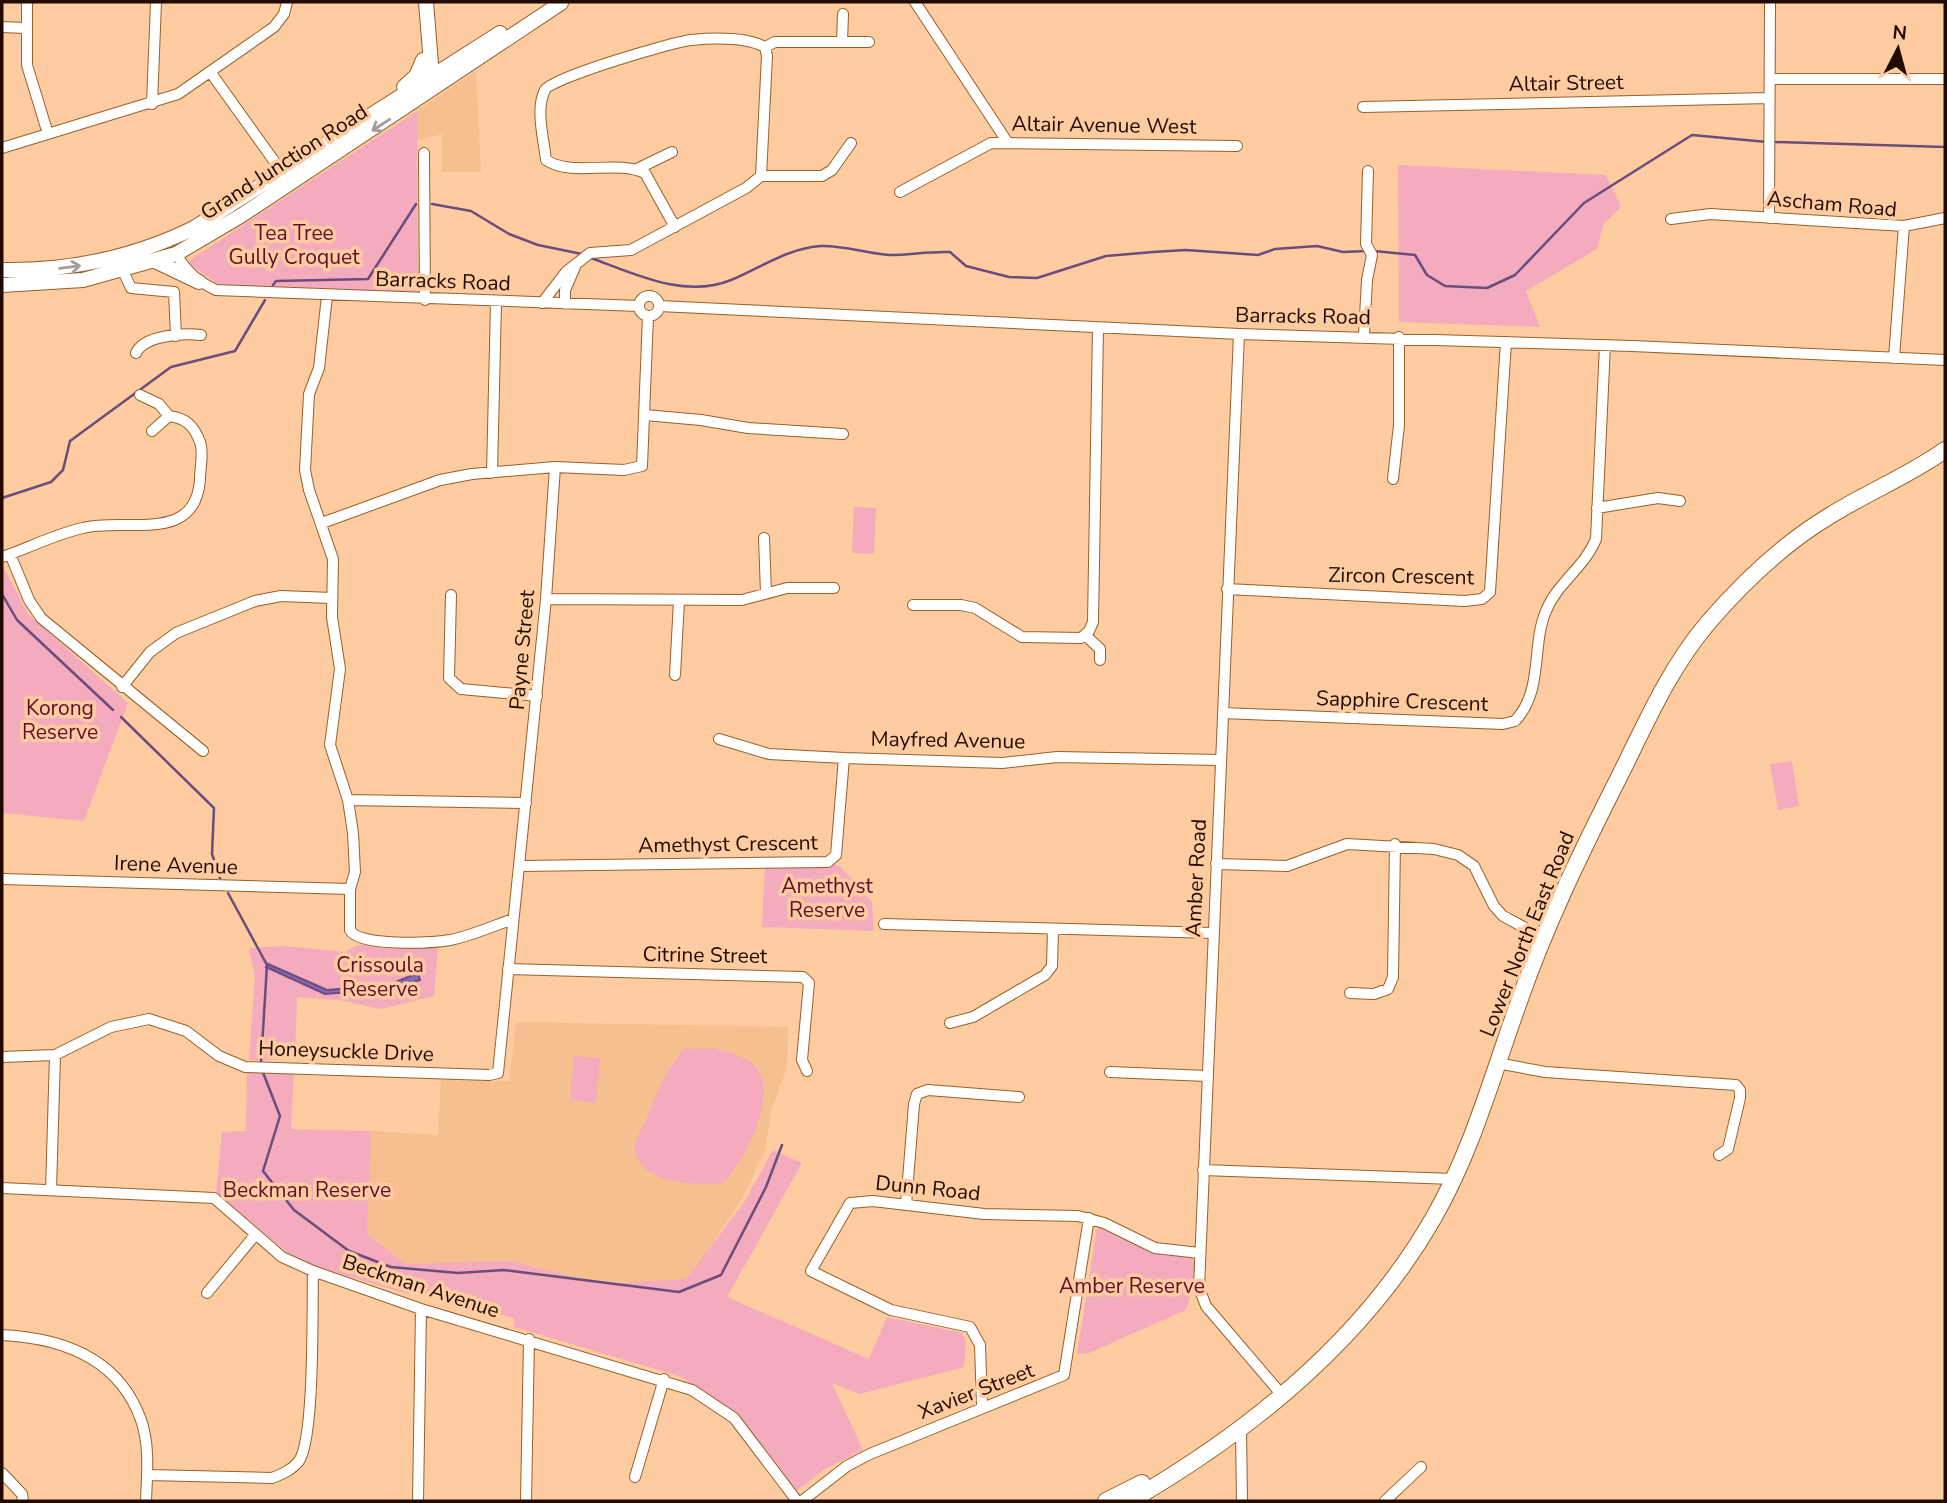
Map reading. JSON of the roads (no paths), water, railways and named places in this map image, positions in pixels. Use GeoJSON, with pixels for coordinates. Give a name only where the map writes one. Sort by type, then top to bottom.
{"type":"FeatureCollection","features":[{"type":"Feature","properties":{"kind":"main road"},"geometry":{"type":"LineString","coordinates":[[426,2],[427,73],[435,82]]}},
{"type":"Feature","properties":{"kind":"main road","name":"Grand Junction Road"},"geometry":{"type":"LineString","coordinates":[[2,270],[78,266],[119,257],[170,240],[286,178],[347,130],[435,82],[457,60],[524,19],[563,2]]}},
{"type":"Feature","properties":{"kind":"main road","name":"Grand Junction Road"},"geometry":{"type":"LineString","coordinates":[[2,285],[57,283],[123,271],[176,254],[286,178],[563,2]]}},
{"type":"Feature","properties":{"kind":"main road"},"geometry":{"type":"LineString","coordinates":[[427,57],[457,60]]}},
{"type":"Feature","properties":{"kind":"main road"},"geometry":{"type":"LineString","coordinates":[[347,130],[355,120],[413,80],[427,57]]}},
{"type":"Feature","properties":{"kind":"main road"},"geometry":{"type":"LineString","coordinates":[[170,240],[176,254]]}},
{"type":"Feature","properties":{"kind":"main road"},"geometry":{"type":"LineString","coordinates":[[155,261],[199,282]]}},
{"type":"Feature","properties":{"kind":"main road","name":"Lower North East Road"},"geometry":{"type":"LineString","coordinates":[[1130,1501],[1219,1445],[1282,1395],[1339,1343],[1387,1289],[1434,1217],[1454,1179],[1569,876],[1664,683],[1705,626],[1750,578],[1806,531],[1945,450]]}},
{"type":"Feature","properties":{"kind":"main road","name":"Lower North East Road"},"geometry":{"type":"LineString","coordinates":[[1106,1501],[1219,1445]]}},
{"type":"Feature","properties":{"kind":"street"},"geometry":{"type":"LineString","coordinates":[[27,2],[27,65],[48,134]]}},
{"type":"Feature","properties":{"kind":"street"},"geometry":{"type":"LineString","coordinates":[[152,104],[156,2]]}},
{"type":"Feature","properties":{"kind":"street"},"geometry":{"type":"LineString","coordinates":[[2,148],[178,94],[274,27],[284,15],[287,2]]}},
{"type":"Feature","properties":{"kind":"street"},"geometry":{"type":"LineString","coordinates":[[915,2],[1007,143]]}},
{"type":"Feature","properties":{"kind":"street"},"geometry":{"type":"LineString","coordinates":[[1769,218],[1770,2]]}},
{"type":"Feature","properties":{"kind":"street"},"geometry":{"type":"LineString","coordinates":[[842,42],[843,14]]}},
{"type":"Feature","properties":{"kind":"street"},"geometry":{"type":"LineString","coordinates":[[2,27],[25,28]]}},
{"type":"Feature","properties":{"kind":"street"},"geometry":{"type":"LineString","coordinates":[[675,227],[645,173],[638,169],[569,166],[546,160],[541,106],[544,91],[550,84],[571,74],[690,40],[755,41],[765,47]]}},
{"type":"Feature","properties":{"kind":"street"},"geometry":{"type":"LineString","coordinates":[[765,47],[775,42],[869,42]]}},
{"type":"Feature","properties":{"kind":"street"},"geometry":{"type":"LineString","coordinates":[[761,176],[765,47]]}},
{"type":"Feature","properties":{"kind":"street"},"geometry":{"type":"LineString","coordinates":[[211,73],[286,178]]}},
{"type":"Feature","properties":{"kind":"street"},"geometry":{"type":"LineString","coordinates":[[1770,79],[1945,79]]}},
{"type":"Feature","properties":{"kind":"street","name":"Altair Street"},"geometry":{"type":"LineString","coordinates":[[1363,107],[1769,98]]}},
{"type":"Feature","properties":{"kind":"street"},"geometry":{"type":"LineString","coordinates":[[542,303],[579,260],[590,253],[631,250],[761,176],[822,176],[832,170],[851,143]]}},
{"type":"Feature","properties":{"kind":"street","name":"Altair Avenue West"},"geometry":{"type":"LineString","coordinates":[[900,192],[991,143],[1237,146]]}},
{"type":"Feature","properties":{"kind":"street"},"geometry":{"type":"LineString","coordinates":[[638,169],[672,152]]}},
{"type":"Feature","properties":{"kind":"street"},"geometry":{"type":"LineString","coordinates":[[424,153],[425,300]]}},
{"type":"Feature","properties":{"kind":"street"},"geometry":{"type":"LineString","coordinates":[[1364,336],[1367,280],[1372,255],[1366,244],[1368,171]]}},
{"type":"Feature","properties":{"kind":"street","name":"Ascham Road"},"geometry":{"type":"LineString","coordinates":[[1671,219],[1710,215],[1904,226],[1894,358]]}},
{"type":"Feature","properties":{"kind":"street"},"geometry":{"type":"LineString","coordinates":[[1904,226],[1945,218]]}},
{"type":"Feature","properties":{"kind":"street"},"geometry":{"type":"LineString","coordinates":[[176,254],[199,282]]}},
{"type":"Feature","properties":{"kind":"street"},"geometry":{"type":"LineString","coordinates":[[565,304],[565,290],[579,260]]}},
{"type":"Feature","properties":{"kind":"street"},"geometry":{"type":"LineString","coordinates":[[123,271],[131,288],[174,292],[176,336]]}},
{"type":"Feature","properties":{"kind":"street","name":"Barracks Road"},"geometry":{"type":"LineString","coordinates":[[199,282],[216,290],[639,306]]}},
{"type":"Feature","properties":{"kind":"street"},"geometry":{"type":"LineString","coordinates":[[327,296],[321,355],[309,394],[304,445],[309,490],[333,559],[332,598],[340,669],[330,745],[348,800],[355,872],[350,889],[350,930],[353,936],[362,940],[449,940],[513,919]]}},
{"type":"Feature","properties":{"kind":"street"},"geometry":{"type":"LineString","coordinates":[[650,296],[657,299],[659,306],[654,315],[648,316],[642,313],[639,306],[642,299],[650,296]]}},
{"type":"Feature","properties":{"kind":"street"},"geometry":{"type":"LineString","coordinates":[[492,472],[496,302]]}},
{"type":"Feature","properties":{"kind":"street","name":"Barracks Road"},"geometry":{"type":"LineString","coordinates":[[659,306],[1239,334],[1399,337],[1945,360]]}},
{"type":"Feature","properties":{"kind":"street"},"geometry":{"type":"LineString","coordinates":[[322,523],[440,480],[492,472],[555,467],[624,470],[642,466],[648,316]]}},
{"type":"Feature","properties":{"kind":"street"},"geometry":{"type":"LineString","coordinates":[[913,605],[961,605],[975,608],[1022,637],[1081,638],[1085,635],[1093,622],[1098,328]]}},
{"type":"Feature","properties":{"kind":"street","name":"Amber Road"},"geometry":{"type":"LineString","coordinates":[[1239,334],[1199,1288],[1206,1306],[1282,1395]]}},
{"type":"Feature","properties":{"kind":"street"},"geometry":{"type":"LineString","coordinates":[[136,353],[141,345],[176,336],[201,335]]}},
{"type":"Feature","properties":{"kind":"street"},"geometry":{"type":"LineString","coordinates":[[1393,479],[1399,425],[1399,337]]}},
{"type":"Feature","properties":{"kind":"street","name":"Zircon Crescent"},"geometry":{"type":"LineString","coordinates":[[1227,589],[1465,601],[1482,599],[1490,592],[1493,581],[1506,342]]}},
{"type":"Feature","properties":{"kind":"street","name":"Sapphire Crescent"},"geometry":{"type":"LineString","coordinates":[[1223,713],[1503,724],[1516,721],[1532,689],[1544,613],[1555,591],[1591,551],[1596,539],[1605,345]]}},
{"type":"Feature","properties":{"kind":"street"},"geometry":{"type":"LineString","coordinates":[[140,395],[159,404],[169,416],[191,425],[202,448],[199,494],[191,509],[180,518],[146,526],[96,525],[80,528],[6,555],[41,618],[203,751]]}},
{"type":"Feature","properties":{"kind":"street"},"geometry":{"type":"LineString","coordinates":[[645,415],[701,419],[748,428],[843,434]]}},
{"type":"Feature","properties":{"kind":"street"},"geometry":{"type":"LineString","coordinates":[[152,430],[169,416]]}},
{"type":"Feature","properties":{"kind":"street","name":"Payne Street"},"geometry":{"type":"LineString","coordinates":[[498,1073],[537,696],[555,467]]}},
{"type":"Feature","properties":{"kind":"street"},"geometry":{"type":"LineString","coordinates":[[1597,508],[1658,498],[1680,501]]}},
{"type":"Feature","properties":{"kind":"street"},"geometry":{"type":"LineString","coordinates":[[764,538],[766,593]]}},
{"type":"Feature","properties":{"kind":"street"},"geometry":{"type":"LineString","coordinates":[[546,599],[742,600],[787,588],[834,589]]}},
{"type":"Feature","properties":{"kind":"street"},"geometry":{"type":"LineString","coordinates":[[451,595],[448,669],[453,684],[461,689],[537,696]]}},
{"type":"Feature","properties":{"kind":"street"},"geometry":{"type":"LineString","coordinates":[[122,687],[150,652],[176,633],[256,601],[281,596],[332,598]]}},
{"type":"Feature","properties":{"kind":"street"},"geometry":{"type":"LineString","coordinates":[[675,675],[679,601]]}},
{"type":"Feature","properties":{"kind":"street"},"geometry":{"type":"LineString","coordinates":[[1085,635],[1100,649],[1100,660]]}},
{"type":"Feature","properties":{"kind":"street","name":"Mayfred Avenue"},"geometry":{"type":"LineString","coordinates":[[719,739],[769,754],[844,758],[1002,763],[1057,757],[1221,760]]}},
{"type":"Feature","properties":{"kind":"street","name":"Amethyst Crescent"},"geometry":{"type":"LineString","coordinates":[[519,866],[828,862],[836,855],[844,758]]}},
{"type":"Feature","properties":{"kind":"street"},"geometry":{"type":"LineString","coordinates":[[348,800],[526,803]]}},
{"type":"Feature","properties":{"kind":"street"},"geometry":{"type":"LineString","coordinates":[[1216,864],[1287,866],[1346,844],[1395,844],[1458,855],[1474,866],[1494,906],[1503,916],[1544,938]]}},
{"type":"Feature","properties":{"kind":"street"},"geometry":{"type":"LineString","coordinates":[[1350,993],[1374,994],[1388,989],[1393,977],[1395,844]]}},
{"type":"Feature","properties":{"kind":"street","name":"Irene Avenue"},"geometry":{"type":"LineString","coordinates":[[2,879],[350,889]]}},
{"type":"Feature","properties":{"kind":"street"},"geometry":{"type":"LineString","coordinates":[[884,924],[1213,933]]}},
{"type":"Feature","properties":{"kind":"street"},"geometry":{"type":"LineString","coordinates":[[950,1023],[973,1017],[1045,975],[1052,966],[1053,929]]}},
{"type":"Feature","properties":{"kind":"street","name":"Citrine Street"},"geometry":{"type":"LineString","coordinates":[[508,970],[803,977],[809,983],[802,1060],[807,1071]]}},
{"type":"Feature","properties":{"kind":"street","name":"Honeysuckle Drive"},"geometry":{"type":"LineString","coordinates":[[2,1057],[55,1055],[111,1027],[149,1019],[186,1031],[219,1056],[245,1067],[489,1075],[498,1073]]}},
{"type":"Feature","properties":{"kind":"street"},"geometry":{"type":"LineString","coordinates":[[51,1190],[55,1055]]}},
{"type":"Feature","properties":{"kind":"street"},"geometry":{"type":"LineString","coordinates":[[1497,1063],[1545,1072],[1736,1085],[1740,1090],[1740,1098],[1728,1149],[1719,1155]]}},
{"type":"Feature","properties":{"kind":"street"},"geometry":{"type":"LineString","coordinates":[[1110,1072],[1207,1076]]}},
{"type":"Feature","properties":{"kind":"street"},"geometry":{"type":"LineString","coordinates":[[906,1205],[917,1094],[928,1090],[1019,1097]]}},
{"type":"Feature","properties":{"kind":"street"},"geometry":{"type":"LineString","coordinates":[[1203,1170],[1454,1179]]}},
{"type":"Feature","properties":{"kind":"street","name":"Beckman Avenue"},"geometry":{"type":"LineString","coordinates":[[2,1188],[214,1198],[282,1257],[313,1271],[421,1309],[664,1379],[692,1390],[734,1418],[799,1501]]}},
{"type":"Feature","properties":{"kind":"street","name":"Dunn Road"},"geometry":{"type":"LineString","coordinates":[[982,1406],[980,1345],[970,1327],[891,1310],[811,1271],[850,1203],[873,1201],[984,1214],[1089,1219],[1155,1248],[1200,1253]]}},
{"type":"Feature","properties":{"kind":"street","name":"Xavier Street"},"geometry":{"type":"LineString","coordinates":[[799,1501],[847,1466],[982,1406],[1064,1375],[1089,1219]]}},
{"type":"Feature","properties":{"kind":"street"},"geometry":{"type":"LineString","coordinates":[[207,1293],[256,1234]]}},
{"type":"Feature","properties":{"kind":"street"},"geometry":{"type":"LineString","coordinates":[[147,1475],[271,1478],[286,1472],[298,1462],[308,1435],[313,1271]]}},
{"type":"Feature","properties":{"kind":"street"},"geometry":{"type":"LineString","coordinates":[[418,1501],[421,1309]]}},
{"type":"Feature","properties":{"kind":"street"},"geometry":{"type":"LineString","coordinates":[[2,1335],[48,1339],[74,1349],[91,1357],[122,1385],[142,1422],[147,1475],[146,1501]]}},
{"type":"Feature","properties":{"kind":"street"},"geometry":{"type":"LineString","coordinates":[[526,1501],[528,1339]]}},
{"type":"Feature","properties":{"kind":"street"},"geometry":{"type":"LineString","coordinates":[[635,1477],[664,1379]]}},
{"type":"Feature","properties":{"kind":"street"},"geometry":{"type":"LineString","coordinates":[[1241,1428],[1242,1501]]}},
{"type":"Feature","properties":{"kind":"street"},"geometry":{"type":"LineString","coordinates":[[1385,1501],[1421,1467]]}},
{"type":"Feature","properties":{"kind":"street"},"geometry":{"type":"LineString","coordinates":[[2,1473],[22,1493],[23,1501]]}},
{"type":"Feature","properties":{"kind":"waterway"},"geometry":{"type":"LineString","coordinates":[[1374,251],[1415,255],[1427,275],[1445,286],[1487,288],[1515,275],[1584,203],[1692,135],[1767,142]]}},
{"type":"Feature","properties":{"kind":"waterway"},"geometry":{"type":"LineString","coordinates":[[1774,142],[1945,147]]}},
{"type":"Feature","properties":{"kind":"waterway"},"geometry":{"type":"LineString","coordinates":[[273,285],[276,281],[368,279],[416,204]]}},
{"type":"Feature","properties":{"kind":"waterway"},"geometry":{"type":"LineString","coordinates":[[432,204],[471,211],[509,234],[538,245],[582,254]]}},
{"type":"Feature","properties":{"kind":"waterway"},"geometry":{"type":"LineString","coordinates":[[591,258],[660,282],[696,287],[731,280],[786,254],[821,246],[890,255],[950,252],[966,266],[1009,277],[1037,278],[1106,256],[1153,252],[1186,250],[1258,255],[1275,249],[1317,246],[1343,252],[1367,251]]}},
{"type":"Feature","properties":{"kind":"waterway"},"geometry":{"type":"LineString","coordinates":[[2,498],[51,482],[63,470],[70,441],[171,367],[235,351],[265,300]]}},
{"type":"Feature","properties":{"kind":"waterway"},"geometry":{"type":"LineString","coordinates":[[2,594],[17,620],[113,710]]}},
{"type":"Feature","properties":{"kind":"waterway"},"geometry":{"type":"LineString","coordinates":[[121,717],[214,808],[212,854],[220,878]]}},
{"type":"Feature","properties":{"kind":"waterway"},"geometry":{"type":"LineString","coordinates":[[228,893],[267,965],[261,1063]]}},
{"type":"Feature","properties":{"kind":"waterway"},"geometry":{"type":"LineString","coordinates":[[262,1070],[280,1116],[263,1171],[294,1210],[349,1251],[391,1267],[458,1273],[504,1270],[679,1292],[721,1275],[766,1187],[782,1145]]}},
{"type":"Feature","properties":{"kind":"park label","name":"Tea Tree Gully Croquet"},"geometry":{"type":"Point","coordinates":[294,245]}},
{"type":"Feature","properties":{"kind":"park label","name":"Korong Reserve"},"geometry":{"type":"Point","coordinates":[60,720]}},
{"type":"Feature","properties":{"kind":"park label","name":"Amethyst Reserve"},"geometry":{"type":"Point","coordinates":[827,898]}},
{"type":"Feature","properties":{"kind":"park label","name":"Crissoula Reserve"},"geometry":{"type":"Point","coordinates":[380,977]}},
{"type":"Feature","properties":{"kind":"park label","name":"Beckman Reserve"},"geometry":{"type":"Point","coordinates":[307,1190]}},
{"type":"Feature","properties":{"kind":"park label","name":"Amber Reserve"},"geometry":{"type":"Point","coordinates":[1132,1286]}}]}
